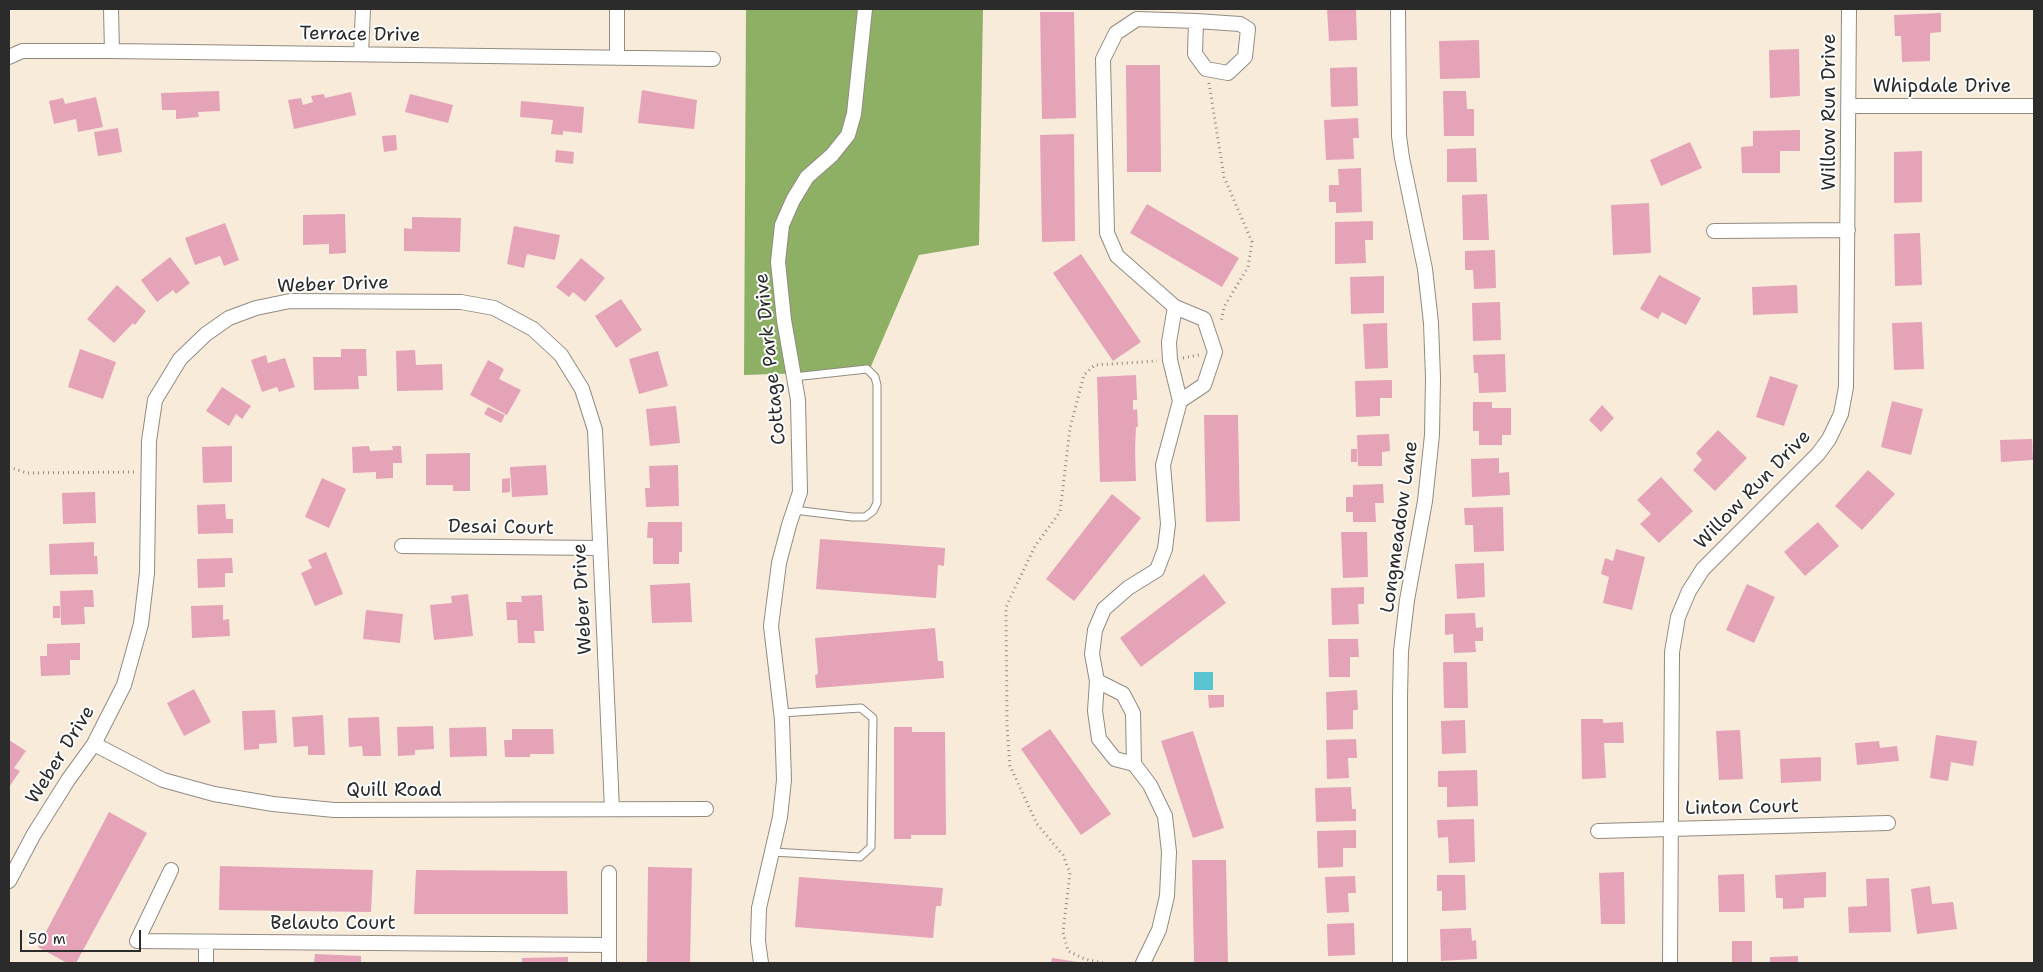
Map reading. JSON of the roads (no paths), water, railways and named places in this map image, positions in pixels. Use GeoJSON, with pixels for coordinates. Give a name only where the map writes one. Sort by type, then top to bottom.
{"type":"FeatureCollection","features":[{"type":"Feature","properties":{"kind":"street"},"geometry":{"type":"LineString","coordinates":[[111,9],[112,51]]}},
{"type":"Feature","properties":{"kind":"street"},"geometry":{"type":"LineString","coordinates":[[361,54],[362,9]]}},
{"type":"Feature","properties":{"kind":"street"},"geometry":{"type":"LineString","coordinates":[[617,9],[617,58]]}},
{"type":"Feature","properties":{"kind":"street","name":"Cottage Park Drive"},"geometry":{"type":"LineString","coordinates":[[761,963],[758,941],[759,908],[780,817],[784,780],[781,713],[771,626],[780,563],[800,492],[798,400],[780,289],[778,262],[782,225],[792,200],[807,177],[832,154],[848,135],[854,114],[865,9]]}},
{"type":"Feature","properties":{"kind":"street","name":"Longmeadow Lane"},"geometry":{"type":"LineString","coordinates":[[1398,9],[1402,158],[1425,270],[1431,323],[1433,378],[1432,435],[1426,501],[1407,600],[1401,650],[1400,963]]}},
{"type":"Feature","properties":{"kind":"street","name":"Willow Run Drive"},"geometry":{"type":"LineString","coordinates":[[1670,963],[1672,652],[1678,617],[1689,591],[1703,569],[1818,454],[1837,424],[1846,387],[1849,9]]}},
{"type":"Feature","properties":{"kind":"street"},"geometry":{"type":"LineString","coordinates":[[1180,401],[1204,385],[1215,352],[1204,319],[1175,307],[1117,256],[1106,233],[1103,59],[1116,33],[1137,19],[1196,21],[1240,24],[1248,29],[1245,57],[1228,73],[1206,68],[1195,54],[1196,21]]}},
{"type":"Feature","properties":{"kind":"street","name":"Terrace Drive"},"geometry":{"type":"LineString","coordinates":[[9,57],[22,51],[112,51],[713,59]]}},
{"type":"Feature","properties":{"kind":"street","name":"Whipdale Drive"},"geometry":{"type":"LineString","coordinates":[[1849,106],[2034,106]]}},
{"type":"Feature","properties":{"kind":"street"},"geometry":{"type":"LineString","coordinates":[[1714,231],[1848,230]]}},
{"type":"Feature","properties":{"kind":"street","name":"Weber Drive"},"geometry":{"type":"LineString","coordinates":[[9,882],[44,818],[94,744],[124,685],[141,624],[148,573],[149,441],[156,400],[180,359],[206,334],[229,318],[256,308],[290,301],[461,302],[494,308],[533,329],[562,355],[582,389],[595,430],[612,809]]}},
{"type":"Feature","properties":{"kind":"street"},"geometry":{"type":"LineString","coordinates":[[1143,963],[1159,930],[1168,896],[1169,852],[1165,816],[1150,785],[1134,764],[1115,759],[1099,740],[1095,711],[1097,681],[1092,654],[1095,630],[1104,609],[1128,588],[1157,570],[1166,549],[1168,524],[1163,465],[1180,401],[1170,360],[1169,342],[1175,307]]}},
{"type":"Feature","properties":{"kind":"street","name":"Desai Court"},"geometry":{"type":"LineString","coordinates":[[402,546],[599,548]]}},
{"type":"Feature","properties":{"kind":"street"},"geometry":{"type":"LineString","coordinates":[[1097,681],[1123,694],[1133,713],[1135,735],[1134,764]]}},
{"type":"Feature","properties":{"kind":"street","name":"Quill Road"},"geometry":{"type":"LineString","coordinates":[[94,744],[163,780],[214,794],[273,804],[334,810],[706,809]]}},
{"type":"Feature","properties":{"kind":"street","name":"Linton Court"},"geometry":{"type":"LineString","coordinates":[[1598,831],[1888,823]]}},
{"type":"Feature","properties":{"kind":"street","name":"Belauto Court"},"geometry":{"type":"LineString","coordinates":[[171,870],[137,941],[609,945]]}},
{"type":"Feature","properties":{"kind":"street"},"geometry":{"type":"LineString","coordinates":[[608,963],[609,873]]}},
{"type":"Feature","properties":{"kind":"street"},"geometry":{"type":"LineString","coordinates":[[206,942],[206,963]]}},
{"type":"Feature","properties":{"kind":"lane"},"geometry":{"type":"LineString","coordinates":[[794,377],[867,369],[875,377],[877,385],[877,503],[873,512],[865,517],[794,510]]}},
{"type":"Feature","properties":{"kind":"lane"},"geometry":{"type":"LineString","coordinates":[[772,852],[860,857],[871,847],[873,718],[861,708],[781,713]]}},
{"type":"Feature","properties":{"kind":"water"},"geometry":{"type":"Polygon","coordinates":[[[1194,672],[1213,672],[1213,690],[1194,690],[1194,672]]]}}]}
